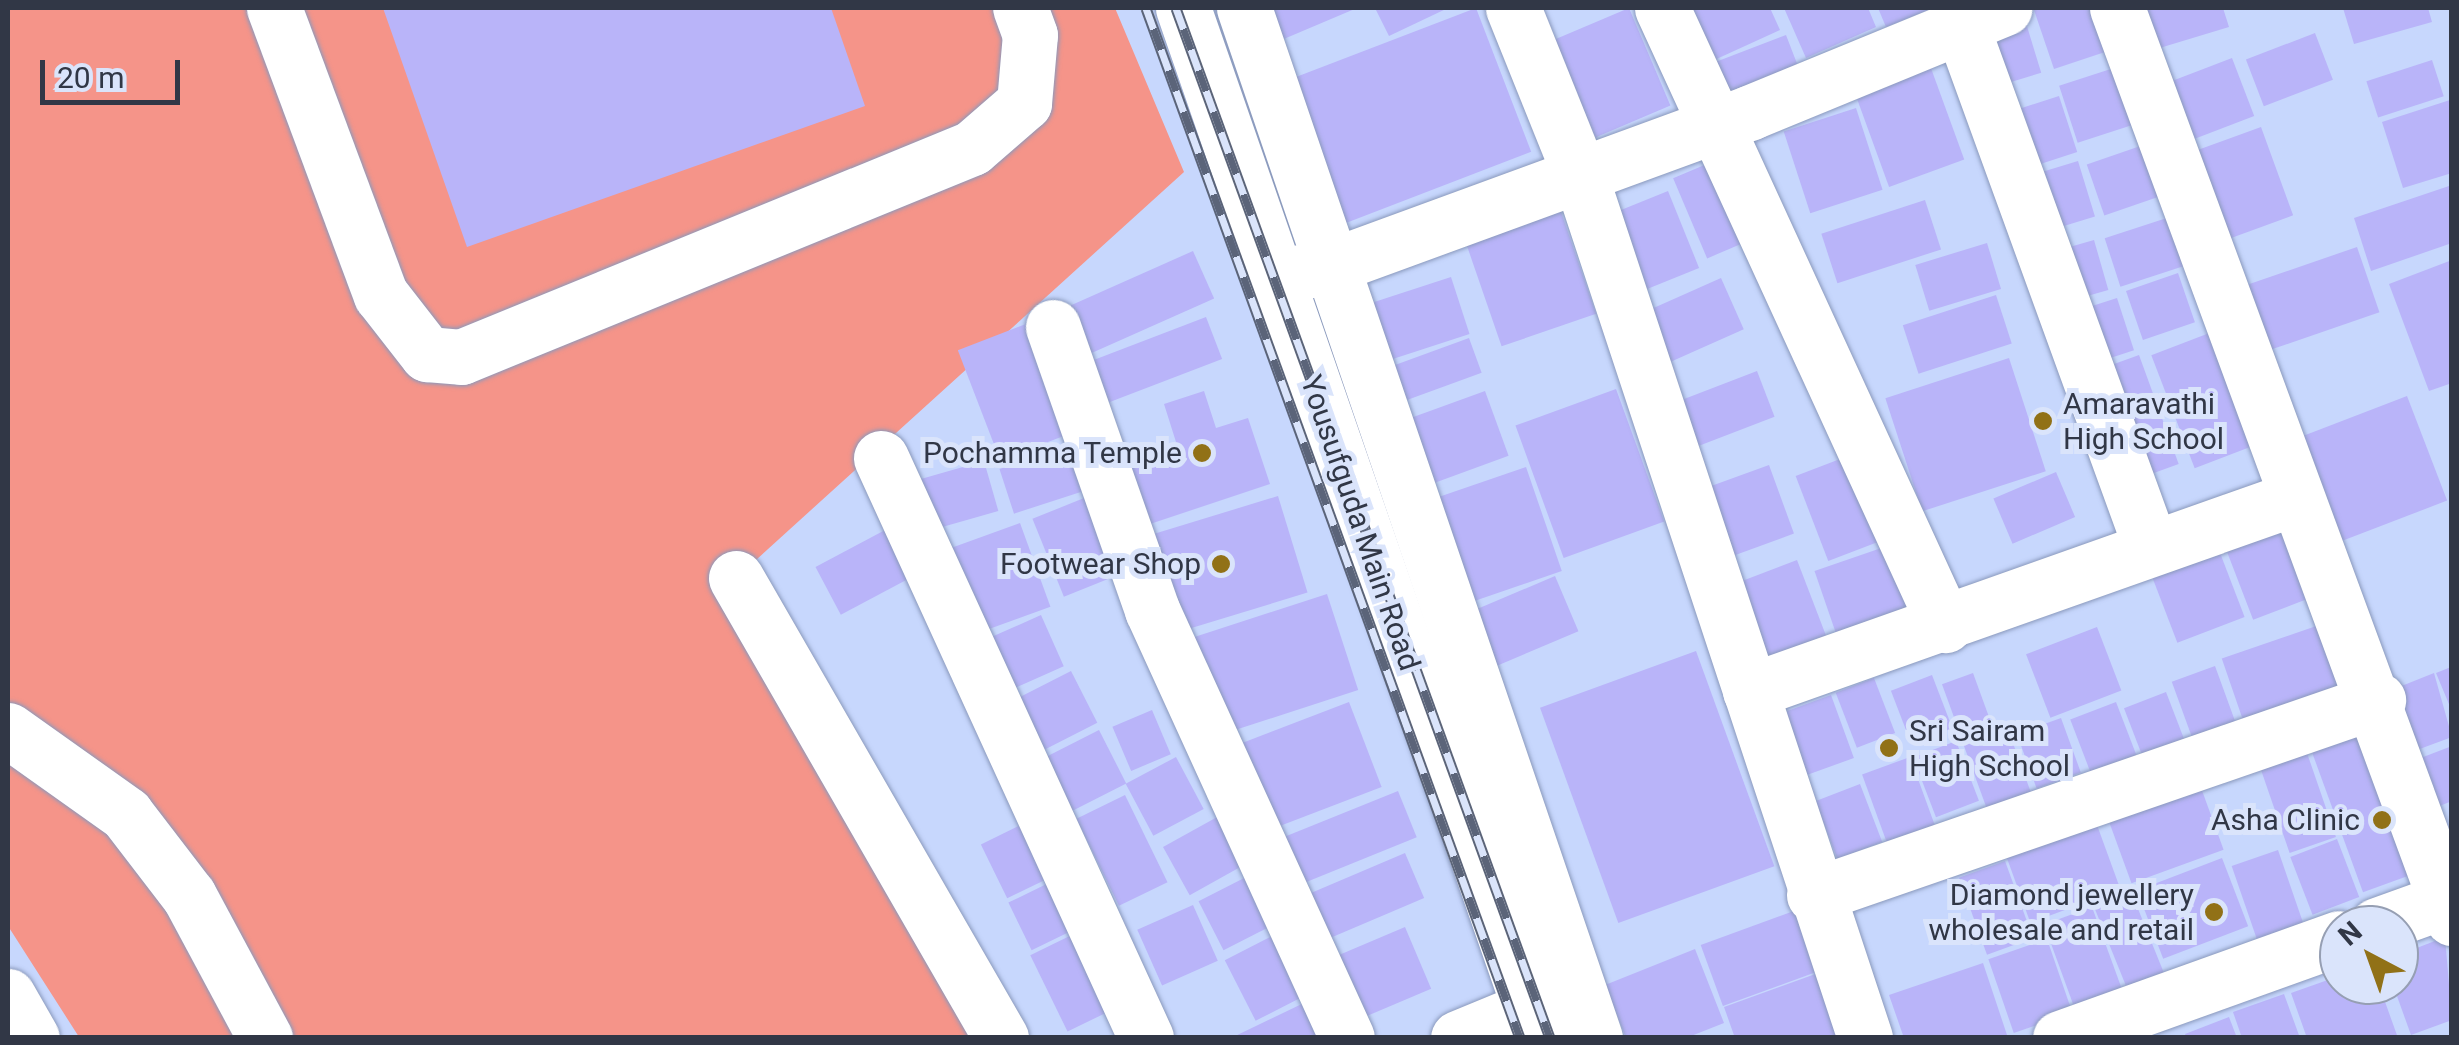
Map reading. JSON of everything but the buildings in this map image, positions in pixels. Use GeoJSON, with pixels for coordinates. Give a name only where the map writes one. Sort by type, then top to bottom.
{"type":"FeatureCollection","features":[{"type":"Feature","properties":{"kind":"street"},"geometry":{"type":"LineString","coordinates":[[274,8],[380,295],[426,354],[461,357],[972,148],[1024,103],[1030,34],[1020,8]]}},
{"type":"Feature","properties":{"kind":"street","name":"Yousufguda Main Road"},"geometry":{"type":"LineString","coordinates":[[1183,8],[1534,1023]]}},
{"type":"Feature","properties":{"kind":"street","name":"Yousufguda Main Road"},"geometry":{"type":"LineString","coordinates":[[1244,8],[1596,1038]]}},
{"type":"Feature","properties":{"kind":"street"},"geometry":{"type":"LineString","coordinates":[[1513,8],[1579,172],[1814,895],[1865,1038]]}},
{"type":"Feature","properties":{"kind":"street"},"geometry":{"type":"LineString","coordinates":[[1662,8],[1718,120],[1945,625]]}},
{"type":"Feature","properties":{"kind":"street"},"geometry":{"type":"LineString","coordinates":[[2117,8],[2295,498],[2378,700],[2449,906],[2419,914]]}},
{"type":"Feature","properties":{"kind":"street"},"geometry":{"type":"LineString","coordinates":[[1275,277],[1331,266],[1982,15],[2150,545]]}},
{"type":"Feature","properties":{"kind":"street"},"geometry":{"type":"LineString","coordinates":[[1052,327],[1152,610],[1347,1038]]}},
{"type":"Feature","properties":{"kind":"street"},"geometry":{"type":"LineString","coordinates":[[881,458],[1146,1038]]}},
{"type":"Feature","properties":{"kind":"street"},"geometry":{"type":"LineString","coordinates":[[1750,691],[1945,625],[2150,545],[2295,498]]}},
{"type":"Feature","properties":{"kind":"street"},"geometry":{"type":"LineString","coordinates":[[736,578],[1001,1038]]}},
{"type":"Feature","properties":{"kind":"street"},"geometry":{"type":"LineString","coordinates":[[1814,895],[2378,700]]}},
{"type":"Feature","properties":{"kind":"street"},"geometry":{"type":"LineString","coordinates":[[8,730],[126,814],[189,896],[265,1038]]}},
{"type":"Feature","properties":{"kind":"street"},"geometry":{"type":"LineString","coordinates":[[2060,1038],[2319,945]]}},
{"type":"Feature","properties":{"kind":"street"},"geometry":{"type":"LineString","coordinates":[[8,996],[32,1038]]}},
{"type":"Feature","properties":{"kind":"street"},"geometry":{"type":"LineString","coordinates":[[1458,1038],[1534,1023]]}},
{"type":"Feature","properties":{"kind":"shaded area"},"geometry":{"type":"Polygon","coordinates":[[[8,8],[1115,8],[1184,172],[736,578],[981,1037],[79,1037],[8,926],[8,8]]]}},
{"type":"Feature","properties":{"kind":"railway"},"geometry":{"type":"LineString","coordinates":[[1146,8],[1520,1038]]}},
{"type":"Feature","properties":{"kind":"railway"},"geometry":{"type":"LineString","coordinates":[[1176,8],[1550,1038]]}},
{"type":"Feature","properties":{"kind":"place","name":"Amaravathi High School"},"geometry":{"type":"Point","coordinates":[2043,421]}},
{"type":"Feature","properties":{"kind":"place","name":"Pochamma Temple"},"geometry":{"type":"Point","coordinates":[1202,453]}},
{"type":"Feature","properties":{"kind":"place","name":"Footwear Shop"},"geometry":{"type":"Point","coordinates":[1221,564]}},
{"type":"Feature","properties":{"kind":"place","name":"Sri Sairam High School"},"geometry":{"type":"Point","coordinates":[1889,748]}},
{"type":"Feature","properties":{"kind":"place","name":"Asha Clinic"},"geometry":{"type":"Point","coordinates":[2382,820]}},
{"type":"Feature","properties":{"kind":"place","name":"Diamond jewellery wholesale and retail"},"geometry":{"type":"Point","coordinates":[2214,912]}}]}
